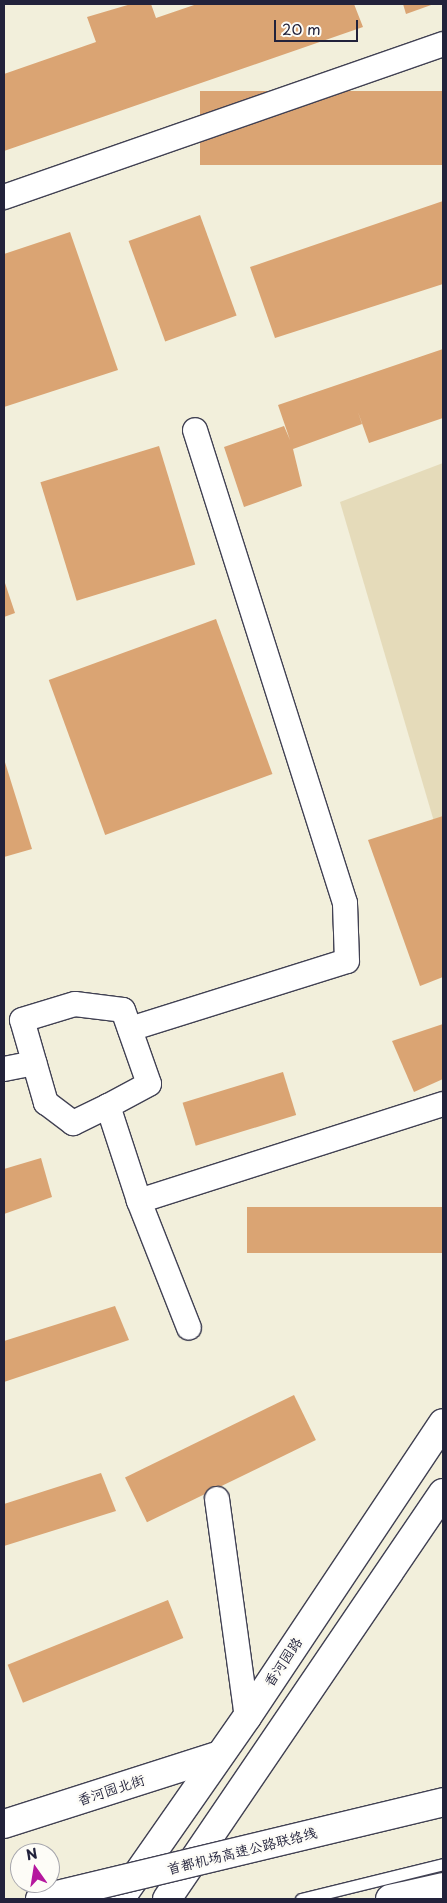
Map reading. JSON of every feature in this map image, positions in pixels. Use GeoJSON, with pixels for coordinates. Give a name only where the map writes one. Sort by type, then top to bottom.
{"type":"FeatureCollection","features":[{"type":"Feature","properties":{"kind":"main road","name":"香河园路"},"geometry":{"type":"LineString","coordinates":[[120,1899],[246,1717],[443,1422]]}},
{"type":"Feature","properties":{"kind":"main road"},"geometry":{"type":"LineString","coordinates":[[167,1899],[443,1493]]}},
{"type":"Feature","properties":{"kind":"main road","name":"香河园北街"},"geometry":{"type":"LineString","coordinates":[[4,1824],[218,1756]]}},
{"type":"Feature","properties":{"kind":"main road","name":"首都机场高速公路联络线"},"geometry":{"type":"LineString","coordinates":[[40,1899],[443,1802]]}},
{"type":"Feature","properties":{"kind":"main road"},"geometry":{"type":"LineString","coordinates":[[390,1899],[443,1886]]}},
{"type":"Feature","properties":{"kind":"street"},"geometry":{"type":"LineString","coordinates":[[4,197],[443,44]]}},
{"type":"Feature","properties":{"kind":"street"},"geometry":{"type":"LineString","coordinates":[[130,1029],[347,961],[345,903],[195,430]]}},
{"type":"Feature","properties":{"kind":"street"},"geometry":{"type":"LineString","coordinates":[[75,1004],[123,1010],[130,1029],[149,1084],[73,1123],[46,1103],[22,1020],[75,1004]]}},
{"type":"Feature","properties":{"kind":"street"},"geometry":{"type":"LineString","coordinates":[[4,1069],[34,1063]]}},
{"type":"Feature","properties":{"kind":"street"},"geometry":{"type":"LineString","coordinates":[[139,1201],[443,1104]]}},
{"type":"Feature","properties":{"kind":"street"},"geometry":{"type":"LineString","coordinates":[[108,1106],[139,1201],[190,1328]]}},
{"type":"Feature","properties":{"kind":"street"},"geometry":{"type":"LineString","coordinates":[[216,1500],[246,1717]]}},
{"type":"Feature","properties":{"kind":"lane"},"geometry":{"type":"LineString","coordinates":[[301,1899],[443,1864]]}},
{"type":"Feature","properties":{"kind":"shaded area"},"geometry":{"type":"Polygon","coordinates":[[[443,463],[443,840],[440,842],[340,502],[443,463]]]}},
{"type":"Feature","properties":{"kind":"building"},"geometry":{"type":"Polygon","coordinates":[[[131,4],[151,4],[156,18],[197,4],[354,4],[363,27],[4,151],[4,74],[96,42],[87,17],[131,4]]]}},
{"type":"Feature","properties":{"kind":"building"},"geometry":{"type":"Polygon","coordinates":[[[403,4],[434,4],[406,14],[403,4]]]}},
{"type":"Feature","properties":{"kind":"building"},"geometry":{"type":"Polygon","coordinates":[[[200,91],[443,91],[443,165],[200,165],[200,91]]]}},
{"type":"Feature","properties":{"kind":"building"},"geometry":{"type":"Polygon","coordinates":[[[443,201],[443,284],[275,338],[250,267],[443,201]]]}},
{"type":"Feature","properties":{"kind":"building"},"geometry":{"type":"Polygon","coordinates":[[[200,215],[237,316],[165,342],[129,241],[200,215]]]}},
{"type":"Feature","properties":{"kind":"building"},"geometry":{"type":"Polygon","coordinates":[[[70,232],[118,370],[4,407],[4,254],[70,232]]]}},
{"type":"Feature","properties":{"kind":"building"},"geometry":{"type":"Polygon","coordinates":[[[443,349],[443,418],[369,443],[358,412],[362,424],[293,449],[302,486],[244,507],[224,447],[284,426],[290,440],[278,405],[443,349]]]}},
{"type":"Feature","properties":{"kind":"building"},"geometry":{"type":"Polygon","coordinates":[[[159,446],[195,565],[77,601],[40,482],[159,446]]]}},
{"type":"Feature","properties":{"kind":"building"},"geometry":{"type":"Polygon","coordinates":[[[4,580],[15,613],[4,617],[4,580]]]}},
{"type":"Feature","properties":{"kind":"building"},"geometry":{"type":"Polygon","coordinates":[[[216,619],[272,774],[105,835],[49,680],[216,619]]]}},
{"type":"Feature","properties":{"kind":"building"},"geometry":{"type":"Polygon","coordinates":[[[4,759],[32,849],[4,857],[4,759]]]}},
{"type":"Feature","properties":{"kind":"building"},"geometry":{"type":"Polygon","coordinates":[[[443,816],[443,977],[420,986],[368,840],[443,816]]]}},
{"type":"Feature","properties":{"kind":"building"},"geometry":{"type":"Polygon","coordinates":[[[443,1024],[443,1079],[414,1092],[392,1041],[443,1024]]]}},
{"type":"Feature","properties":{"kind":"building"},"geometry":{"type":"Polygon","coordinates":[[[283,1072],[296,1115],[196,1146],[183,1103],[283,1072]]]}},
{"type":"Feature","properties":{"kind":"building"},"geometry":{"type":"Polygon","coordinates":[[[41,1158],[52,1197],[4,1214],[4,1169],[41,1158]]]}},
{"type":"Feature","properties":{"kind":"building"},"geometry":{"type":"Polygon","coordinates":[[[247,1207],[443,1207],[443,1253],[247,1253],[247,1207]]]}},
{"type":"Feature","properties":{"kind":"building"},"geometry":{"type":"Polygon","coordinates":[[[115,1306],[129,1340],[4,1382],[4,1341],[115,1306]]]}},
{"type":"Feature","properties":{"kind":"building"},"geometry":{"type":"Polygon","coordinates":[[[294,1395],[316,1440],[147,1522],[125,1477],[294,1395]]]}},
{"type":"Feature","properties":{"kind":"building"},"geometry":{"type":"Polygon","coordinates":[[[101,1473],[116,1511],[4,1546],[4,1504],[101,1473]]]}},
{"type":"Feature","properties":{"kind":"building"},"geometry":{"type":"Polygon","coordinates":[[[168,1600],[183,1638],[23,1703],[8,1665],[168,1600]]]}}]}
